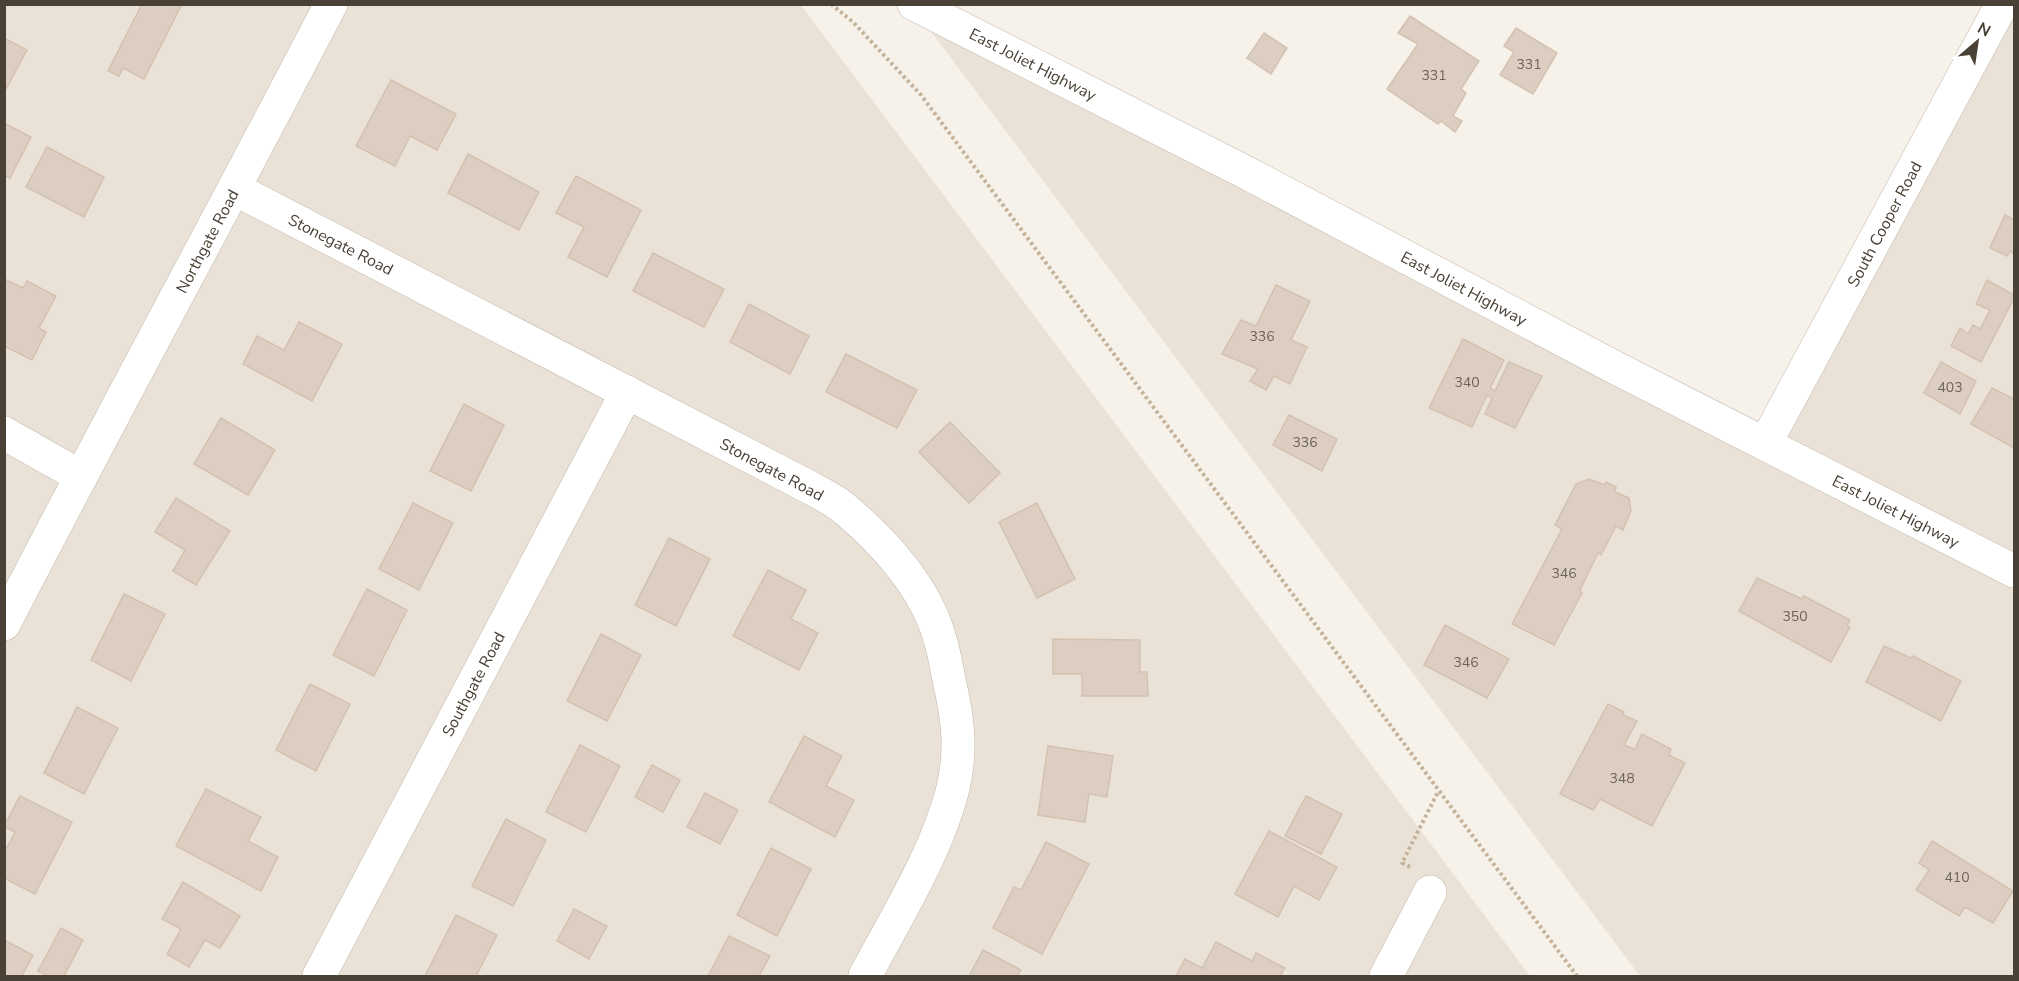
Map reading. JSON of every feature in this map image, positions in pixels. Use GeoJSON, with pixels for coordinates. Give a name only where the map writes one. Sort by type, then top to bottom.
{"type":"FeatureCollection","features":[{"type":"Feature","properties":{"kind":"street","name":"Northgate Road"},"geometry":{"type":"LineString","coordinates":[[4,624],[80,476],[235,189],[331,4]]}},
{"type":"Feature","properties":{"kind":"street","name":"East Joliet Highway"},"geometry":{"type":"LineString","coordinates":[[914,4],[1247,173],[1604,362],[2014,571]]}},
{"type":"Feature","properties":{"kind":"street","name":"South Cooper Road"},"geometry":{"type":"LineString","coordinates":[[1765,444],[2002,4]]}},
{"type":"Feature","properties":{"kind":"street","name":"Stonegate Road"},"geometry":{"type":"LineString","coordinates":[[235,189],[807,486],[844,508],[877,539],[903,570],[924,601],[939,634],[958,718],[957,758],[953,786],[935,839],[865,976]]}},
{"type":"Feature","properties":{"kind":"street","name":"Southgate Road"},"geometry":{"type":"LineString","coordinates":[[319,976],[627,392]]}},
{"type":"Feature","properties":{"kind":"street"},"geometry":{"type":"LineString","coordinates":[[4,433],[80,476]]}},
{"type":"Feature","properties":{"kind":"street"},"geometry":{"type":"LineString","coordinates":[[1386,976],[1430,892]]}},
{"type":"Feature","properties":{"kind":"path"},"geometry":{"type":"LineString","coordinates":[[831,4],[853,22],[921,95],[1577,976]]}},
{"type":"Feature","properties":{"kind":"path"},"geometry":{"type":"LineString","coordinates":[[1430,892],[1430,878],[1402,863],[1438,792]]}},
{"type":"Feature","properties":{"kind":"shaded area"},"geometry":{"type":"Polygon","coordinates":[[[5,4],[801,5],[1530,976],[5,976],[5,4]]]}},
{"type":"Feature","properties":{"kind":"shaded area"},"geometry":{"type":"Polygon","coordinates":[[[2014,5],[2014,561],[1782,439],[2014,5]]]}},
{"type":"Feature","properties":{"kind":"shaded area"},"geometry":{"type":"Polygon","coordinates":[[[915,10],[2014,582],[2014,976],[1640,976],[915,10]]]}},
{"type":"Feature","properties":{"kind":"building"},"geometry":{"type":"Polygon","coordinates":[[[142,4],[182,4],[144,79],[123,68],[119,76],[108,71],[142,4]]]}},
{"type":"Feature","properties":{"kind":"building"},"geometry":{"type":"Polygon","coordinates":[[[1410,16],[1479,61],[1461,89],[1466,93],[1453,116],[1462,121],[1455,132],[1441,121],[1438,124],[1387,89],[1418,44],[1398,33],[1410,16]]]}},
{"type":"Feature","properties":{"kind":"building"},"geometry":{"type":"Polygon","coordinates":[[[1516,28],[1557,53],[1533,94],[1500,75],[1514,52],[1504,46],[1516,28]]]}},
{"type":"Feature","properties":{"kind":"building"},"geometry":{"type":"Polygon","coordinates":[[[1264,33],[1287,48],[1271,74],[1247,58],[1264,33]]]}},
{"type":"Feature","properties":{"kind":"building"},"geometry":{"type":"Polygon","coordinates":[[[4,38],[27,50],[6,89],[4,88],[4,38]]]}},
{"type":"Feature","properties":{"kind":"building"},"geometry":{"type":"Polygon","coordinates":[[[391,80],[456,114],[437,150],[410,136],[395,166],[356,146],[391,80]]]}},
{"type":"Feature","properties":{"kind":"building"},"geometry":{"type":"Polygon","coordinates":[[[4,123],[31,137],[10,178],[4,175],[4,123]]]}},
{"type":"Feature","properties":{"kind":"building"},"geometry":{"type":"Polygon","coordinates":[[[47,147],[104,177],[84,217],[26,187],[47,147]]]}},
{"type":"Feature","properties":{"kind":"building"},"geometry":{"type":"Polygon","coordinates":[[[468,154],[539,192],[519,230],[448,193],[468,154]]]}},
{"type":"Feature","properties":{"kind":"building"},"geometry":{"type":"Polygon","coordinates":[[[576,176],[641,210],[607,277],[568,257],[584,227],[556,213],[576,176]]]}},
{"type":"Feature","properties":{"kind":"building"},"geometry":{"type":"Polygon","coordinates":[[[2005,215],[2014,220],[2014,254],[2010,251],[2007,256],[1990,248],[2005,215]]]}},
{"type":"Feature","properties":{"kind":"building"},"geometry":{"type":"Polygon","coordinates":[[[653,253],[724,289],[704,327],[633,291],[653,253]]]}},
{"type":"Feature","properties":{"kind":"building"},"geometry":{"type":"Polygon","coordinates":[[[4,279],[23,288],[27,281],[56,296],[39,328],[46,332],[32,360],[4,346],[4,279]]]}},
{"type":"Feature","properties":{"kind":"building"},"geometry":{"type":"Polygon","coordinates":[[[1987,280],[2014,295],[2014,298],[1981,362],[1951,346],[1960,328],[1968,334],[1973,325],[1980,329],[1990,310],[1976,304],[1987,280]]]}},
{"type":"Feature","properties":{"kind":"building"},"geometry":{"type":"Polygon","coordinates":[[[1276,285],[1310,301],[1291,340],[1307,347],[1290,384],[1274,376],[1266,390],[1250,381],[1258,369],[1222,354],[1241,320],[1256,326],[1276,285]]]}},
{"type":"Feature","properties":{"kind":"building"},"geometry":{"type":"Polygon","coordinates":[[[749,304],[809,336],[790,374],[730,342],[749,304]]]}},
{"type":"Feature","properties":{"kind":"building"},"geometry":{"type":"Polygon","coordinates":[[[299,322],[342,344],[312,401],[243,364],[257,336],[284,350],[299,322]]]}},
{"type":"Feature","properties":{"kind":"building"},"geometry":{"type":"Polygon","coordinates":[[[1463,339],[1504,360],[1490,388],[1495,391],[1509,362],[1542,376],[1515,428],[1485,414],[1492,398],[1487,395],[1472,427],[1429,408],[1463,339]]]}},
{"type":"Feature","properties":{"kind":"building"},"geometry":{"type":"Polygon","coordinates":[[[846,354],[917,390],[897,428],[826,392],[846,354]]]}},
{"type":"Feature","properties":{"kind":"building"},"geometry":{"type":"Polygon","coordinates":[[[1941,362],[1976,381],[1960,414],[1924,393],[1941,362]]]}},
{"type":"Feature","properties":{"kind":"building"},"geometry":{"type":"Polygon","coordinates":[[[1992,388],[2014,399],[2014,448],[1971,424],[1992,388]]]}},
{"type":"Feature","properties":{"kind":"building"},"geometry":{"type":"Polygon","coordinates":[[[464,404],[504,425],[471,491],[430,471],[464,404]]]}},
{"type":"Feature","properties":{"kind":"building"},"geometry":{"type":"Polygon","coordinates":[[[1289,415],[1337,439],[1322,471],[1273,445],[1289,415]]]}},
{"type":"Feature","properties":{"kind":"building"},"geometry":{"type":"Polygon","coordinates":[[[221,418],[275,450],[248,495],[194,464],[221,418]]]}},
{"type":"Feature","properties":{"kind":"building"},"geometry":{"type":"Polygon","coordinates":[[[950,422],[1000,473],[969,503],[919,452],[950,422]]]}},
{"type":"Feature","properties":{"kind":"building"},"geometry":{"type":"Polygon","coordinates":[[[1589,479],[1605,485],[1606,482],[1616,487],[1615,492],[1629,498],[1631,511],[1623,530],[1616,526],[1601,555],[1598,553],[1580,590],[1582,593],[1554,645],[1512,624],[1562,529],[1555,525],[1576,484],[1589,479]]]}},
{"type":"Feature","properties":{"kind":"building"},"geometry":{"type":"Polygon","coordinates":[[[176,498],[230,531],[196,585],[173,571],[185,550],[155,532],[176,498]]]}},
{"type":"Feature","properties":{"kind":"building"},"geometry":{"type":"Polygon","coordinates":[[[413,503],[453,523],[419,590],[379,569],[413,503]]]}},
{"type":"Feature","properties":{"kind":"building"},"geometry":{"type":"Polygon","coordinates":[[[1037,503],[1075,579],[1037,598],[999,522],[1037,503]]]}},
{"type":"Feature","properties":{"kind":"building"},"geometry":{"type":"Polygon","coordinates":[[[669,538],[710,559],[676,626],[635,605],[669,538]]]}},
{"type":"Feature","properties":{"kind":"building"},"geometry":{"type":"Polygon","coordinates":[[[768,570],[806,590],[791,619],[818,633],[799,670],[733,636],[768,570]]]}},
{"type":"Feature","properties":{"kind":"building"},"geometry":{"type":"Polygon","coordinates":[[[1757,578],[1802,599],[1804,596],[1850,620],[1847,626],[1850,627],[1831,662],[1739,611],[1757,578]]]}},
{"type":"Feature","properties":{"kind":"building"},"geometry":{"type":"Polygon","coordinates":[[[367,589],[407,610],[374,676],[333,655],[367,589]]]}},
{"type":"Feature","properties":{"kind":"building"},"geometry":{"type":"Polygon","coordinates":[[[124,594],[165,614],[131,681],[91,660],[124,594]]]}},
{"type":"Feature","properties":{"kind":"building"},"geometry":{"type":"Polygon","coordinates":[[[1445,625],[1509,659],[1487,698],[1424,665],[1445,625]]]}},
{"type":"Feature","properties":{"kind":"building"},"geometry":{"type":"Polygon","coordinates":[[[601,634],[641,655],[607,721],[567,701],[601,634]]]}},
{"type":"Feature","properties":{"kind":"building"},"geometry":{"type":"Polygon","coordinates":[[[1053,639],[1140,640],[1140,672],[1147,672],[1148,696],[1082,696],[1082,674],[1053,674],[1053,639]]]}},
{"type":"Feature","properties":{"kind":"building"},"geometry":{"type":"Polygon","coordinates":[[[1884,646],[1911,658],[1913,656],[1961,681],[1941,721],[1866,682],[1884,646]]]}},
{"type":"Feature","properties":{"kind":"building"},"geometry":{"type":"Polygon","coordinates":[[[310,684],[350,704],[316,771],[276,750],[310,684]]]}},
{"type":"Feature","properties":{"kind":"building"},"geometry":{"type":"Polygon","coordinates":[[[1608,704],[1624,712],[1623,715],[1637,721],[1624,745],[1635,749],[1642,734],[1671,749],[1669,755],[1685,763],[1652,826],[1600,799],[1593,810],[1560,794],[1608,704]]]}},
{"type":"Feature","properties":{"kind":"building"},"geometry":{"type":"Polygon","coordinates":[[[77,707],[118,728],[84,794],[44,773],[77,707]]]}},
{"type":"Feature","properties":{"kind":"building"},"geometry":{"type":"Polygon","coordinates":[[[804,736],[842,756],[826,786],[854,800],[835,837],[769,802],[804,736]]]}},
{"type":"Feature","properties":{"kind":"building"},"geometry":{"type":"Polygon","coordinates":[[[580,745],[620,766],[586,832],[546,812],[580,745]]]}},
{"type":"Feature","properties":{"kind":"building"},"geometry":{"type":"Polygon","coordinates":[[[1048,746],[1113,756],[1107,797],[1089,794],[1085,822],[1038,815],[1048,746]]]}},
{"type":"Feature","properties":{"kind":"building"},"geometry":{"type":"Polygon","coordinates":[[[652,765],[680,780],[663,812],[635,797],[652,765]]]}},
{"type":"Feature","properties":{"kind":"building"},"geometry":{"type":"Polygon","coordinates":[[[206,789],[261,817],[248,841],[278,857],[261,891],[176,846],[206,789]]]}},
{"type":"Feature","properties":{"kind":"building"},"geometry":{"type":"Polygon","coordinates":[[[705,793],[738,810],[720,844],[687,827],[705,793]]]}},
{"type":"Feature","properties":{"kind":"building"},"geometry":{"type":"Polygon","coordinates":[[[20,796],[72,822],[35,894],[4,878],[4,853],[15,832],[4,826],[20,796]]]}},
{"type":"Feature","properties":{"kind":"building"},"geometry":{"type":"Polygon","coordinates":[[[1306,796],[1342,814],[1321,854],[1285,836],[1306,796]]]}},
{"type":"Feature","properties":{"kind":"building"},"geometry":{"type":"Polygon","coordinates":[[[506,819],[546,840],[513,906],[472,886],[506,819]]]}},
{"type":"Feature","properties":{"kind":"building"},"geometry":{"type":"Polygon","coordinates":[[[1269,831],[1337,867],[1319,900],[1294,886],[1278,917],[1235,894],[1269,831]]]}},
{"type":"Feature","properties":{"kind":"building"},"geometry":{"type":"Polygon","coordinates":[[[1932,841],[2013,891],[1993,923],[1965,907],[1959,916],[1916,890],[1929,870],[1919,863],[1932,841]]]}},
{"type":"Feature","properties":{"kind":"building"},"geometry":{"type":"Polygon","coordinates":[[[1046,842],[1089,864],[1042,954],[993,928],[1014,887],[1021,890],[1046,842]]]}},
{"type":"Feature","properties":{"kind":"building"},"geometry":{"type":"Polygon","coordinates":[[[771,848],[811,869],[777,936],[737,915],[771,848]]]}},
{"type":"Feature","properties":{"kind":"building"},"geometry":{"type":"Polygon","coordinates":[[[183,882],[240,916],[220,948],[205,940],[189,967],[167,954],[181,929],[162,919],[183,882]]]}},
{"type":"Feature","properties":{"kind":"building"},"geometry":{"type":"Polygon","coordinates":[[[574,909],[607,926],[589,959],[557,941],[574,909]]]}},
{"type":"Feature","properties":{"kind":"building"},"geometry":{"type":"Polygon","coordinates":[[[456,915],[497,935],[476,976],[425,976],[456,915]]]}},
{"type":"Feature","properties":{"kind":"building"},"geometry":{"type":"Polygon","coordinates":[[[61,928],[83,940],[64,976],[48,976],[38,971],[61,928]]]}},
{"type":"Feature","properties":{"kind":"building"},"geometry":{"type":"Polygon","coordinates":[[[729,936],[770,956],[759,976],[708,976],[729,936]]]}},
{"type":"Feature","properties":{"kind":"building"},"geometry":{"type":"Polygon","coordinates":[[[4,940],[33,955],[22,976],[4,976],[4,940]]]}},
{"type":"Feature","properties":{"kind":"building"},"geometry":{"type":"Polygon","coordinates":[[[1216,942],[1252,961],[1256,953],[1285,968],[1280,976],[1176,976],[1185,959],[1202,968],[1216,942]]]}},
{"type":"Feature","properties":{"kind":"building"},"geometry":{"type":"Polygon","coordinates":[[[983,950],[1021,970],[1017,976],[969,976],[983,950]]]}}]}
